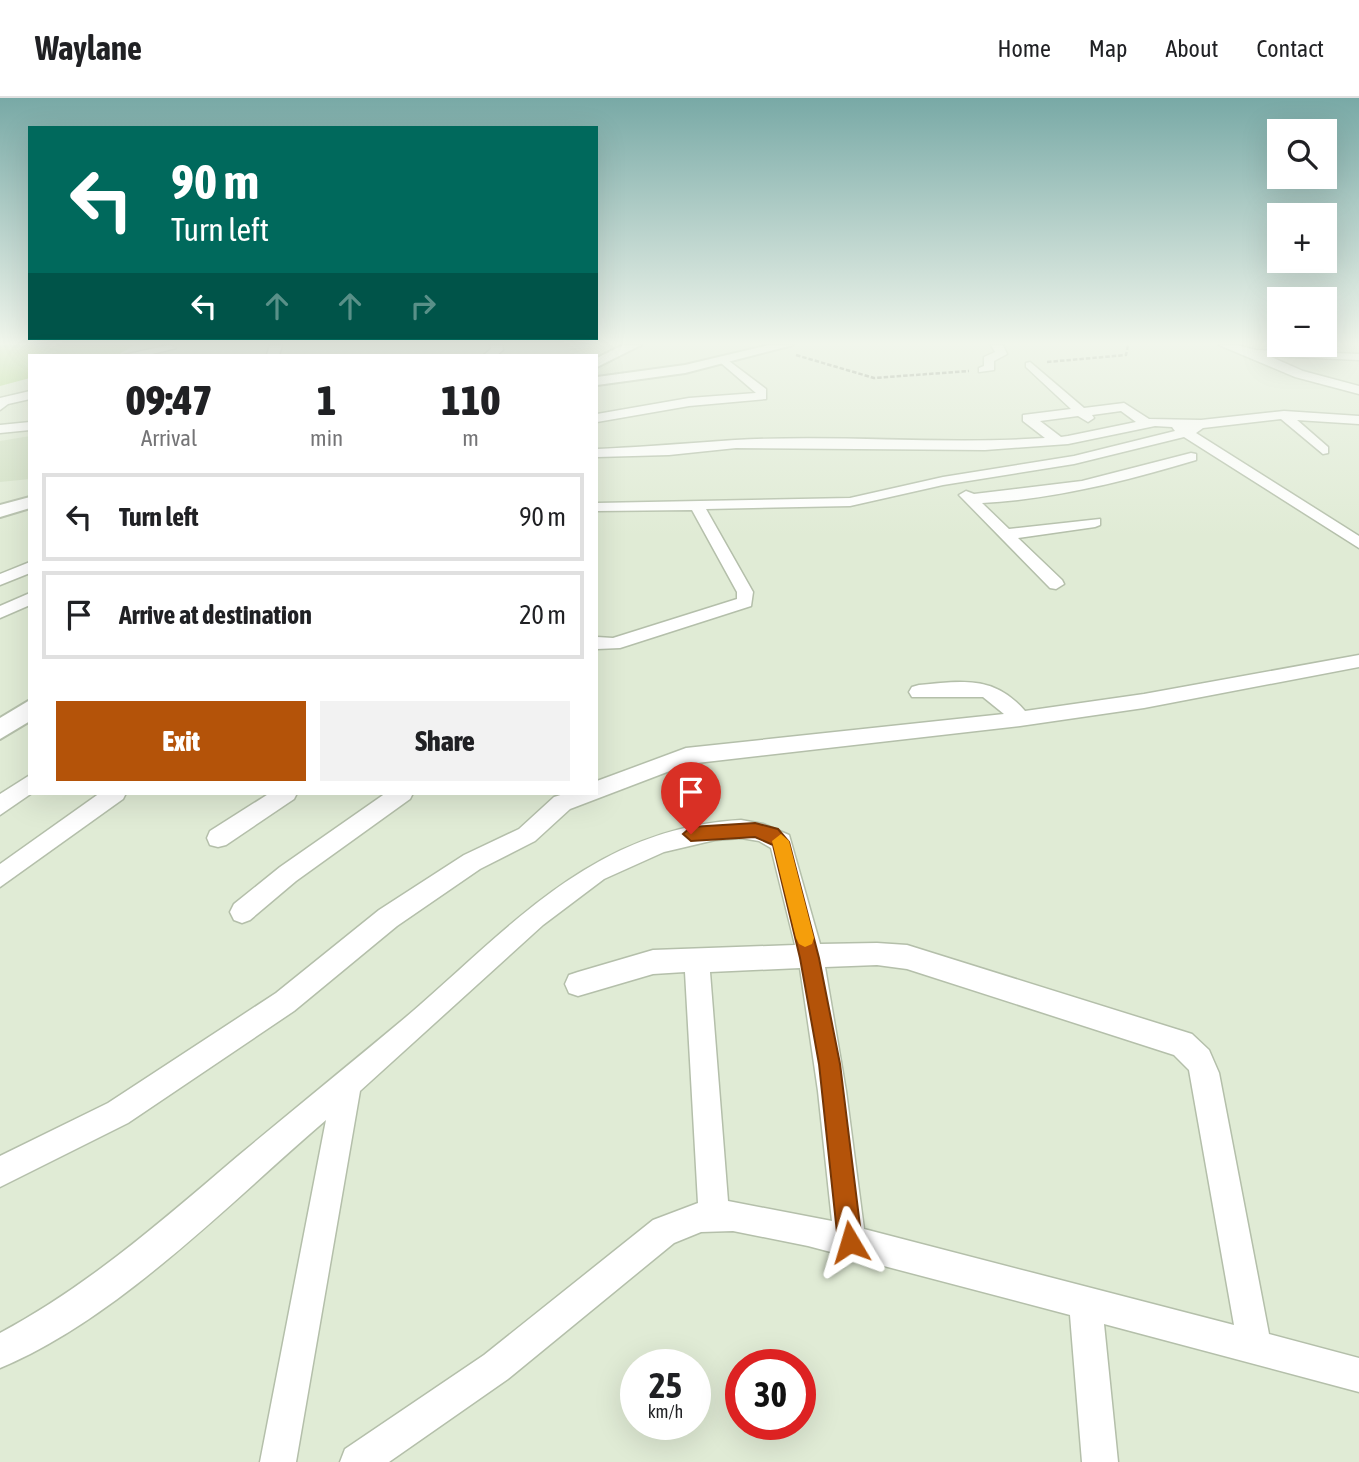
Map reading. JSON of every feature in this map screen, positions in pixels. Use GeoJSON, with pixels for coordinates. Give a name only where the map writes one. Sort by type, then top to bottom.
{"type":"FeatureCollection","features":[{"type":"Feature","properties":{"kind":"street"},"geometry":{"type":"LineString","coordinates":[[598,418],[651,409]]}},
{"type":"Feature","properties":{"kind":"street"},"geometry":{"type":"LineString","coordinates":[[1078,409],[1107,432]]}},
{"type":"Feature","properties":{"kind":"street"},"geometry":{"type":"LineString","coordinates":[[1057,440],[1028,418],[1111,409]]}},
{"type":"Feature","properties":{"kind":"street"},"geometry":{"type":"LineString","coordinates":[[1128,409],[1145,423]]}},
{"type":"Feature","properties":{"kind":"street"},"geometry":{"type":"LineString","coordinates":[[598,453],[668,451],[726,444],[985,446],[1057,440],[1169,421],[1202,424],[1284,415],[1359,420]]}},
{"type":"Feature","properties":{"kind":"street"},"geometry":{"type":"LineString","coordinates":[[1284,415],[1322,450]]}},
{"type":"Feature","properties":{"kind":"street"},"geometry":{"type":"LineString","coordinates":[[1169,421],[1359,543]]}},
{"type":"Feature","properties":{"kind":"street"},"geometry":{"type":"LineString","coordinates":[[598,507],[850,502],[949,480],[1074,460],[1188,432],[1202,424]]}},
{"type":"Feature","properties":{"kind":"street"},"geometry":{"type":"LineString","coordinates":[[0,429],[28,426]]}},
{"type":"Feature","properties":{"kind":"street"},"geometry":{"type":"LineString","coordinates":[[985,446],[1008,469]]}},
{"type":"Feature","properties":{"kind":"street"},"geometry":{"type":"LineString","coordinates":[[970,499],[1049,494],[1096,485],[1191,457]]}},
{"type":"Feature","properties":{"kind":"street"},"geometry":{"type":"LineString","coordinates":[[949,480],[1008,534],[1056,584]]}},
{"type":"Feature","properties":{"kind":"street"},"geometry":{"type":"LineString","coordinates":[[0,511],[28,503]]}},
{"type":"Feature","properties":{"kind":"street"},"geometry":{"type":"LineString","coordinates":[[598,643],[614,644],[745,602],[745,592],[696,504]]}},
{"type":"Feature","properties":{"kind":"street"},"geometry":{"type":"LineString","coordinates":[[1008,534],[1036,533],[1096,522]]}},
{"type":"Feature","properties":{"kind":"street"},"geometry":{"type":"LineString","coordinates":[[0,580],[28,568]]}},
{"type":"Feature","properties":{"kind":"street"},"geometry":{"type":"LineString","coordinates":[[4,611],[28,599]]}},
{"type":"Feature","properties":{"kind":"street"},"geometry":{"type":"LineString","coordinates":[[4,611],[28,618]]}},
{"type":"Feature","properties":{"kind":"street"},"geometry":{"type":"LineString","coordinates":[[598,790],[686,756],[1020,719],[1144,701],[1359,661]]}},
{"type":"Feature","properties":{"kind":"street"},"geometry":{"type":"LineString","coordinates":[[919,692],[962,690],[994,695],[1003,700],[1020,719]]}},
{"type":"Feature","properties":{"kind":"street"},"geometry":{"type":"LineString","coordinates":[[0,730],[28,710]]}},
{"type":"Feature","properties":{"kind":"street"},"geometry":{"type":"LineString","coordinates":[[0,806],[28,785]]}},
{"type":"Feature","properties":{"kind":"street"},"geometry":{"type":"LineString","coordinates":[[0,877],[112,795]]}},
{"type":"Feature","properties":{"kind":"street"},"geometry":{"type":"LineString","coordinates":[[218,838],[283,795]]}},
{"type":"Feature","properties":{"kind":"street"},"geometry":{"type":"LineString","coordinates":[[242,912],[288,874],[399,795]]}},
{"type":"Feature","properties":{"kind":"street"},"geometry":{"type":"LineString","coordinates":[[0,1172],[118,1113],[285,1002],[388,918],[472,862],[527,835],[558,798],[578,795]]}},
{"type":"Feature","properties":{"kind":"street"},"geometry":{"type":"LineString","coordinates":[[0,1351],[90,1297],[141,1259],[347,1085],[547,908],[594,873],[626,855],[691,834],[742,831],[772,834],[781,842],[810,958],[829,1064],[850,1242]]}},
{"type":"Feature","properties":{"kind":"street"},"geometry":{"type":"LineString","coordinates":[[578,984],[653,962],[810,958],[849,953],[907,957],[1182,1044],[1199,1060],[1205,1073],[1255,1348]]}},
{"type":"Feature","properties":{"kind":"street"},"geometry":{"type":"LineString","coordinates":[[697,960],[714,1217]]}},
{"type":"Feature","properties":{"kind":"street"},"geometry":{"type":"LineString","coordinates":[[278,1462],[347,1085]]}},
{"type":"Feature","properties":{"kind":"street"},"geometry":{"type":"LineString","coordinates":[[358,1462],[496,1367],[664,1231],[701,1217],[746,1219],[850,1242],[1359,1375]]}},
{"type":"Feature","properties":{"kind":"street"},"geometry":{"type":"LineString","coordinates":[[1086,1304],[1100,1462]]}},
{"type":"Feature","properties":{"kind":"shaded area"},"geometry":{"type":"Polygon","coordinates":[[[28,436],[28,479],[0,482],[0,441],[28,436]]]}},
{"type":"Feature","properties":{"kind":"slow traffic"},"geometry":{"type":"LineString","coordinates":[[781,841],[805,938]]}},
{"type":"Feature","properties":{"kind":"route"},"geometry":{"type":"LineString","coordinates":[[691,834],[755,830],[772,834],[781,842],[810,958],[829,1064],[850,1242]]}}]}
